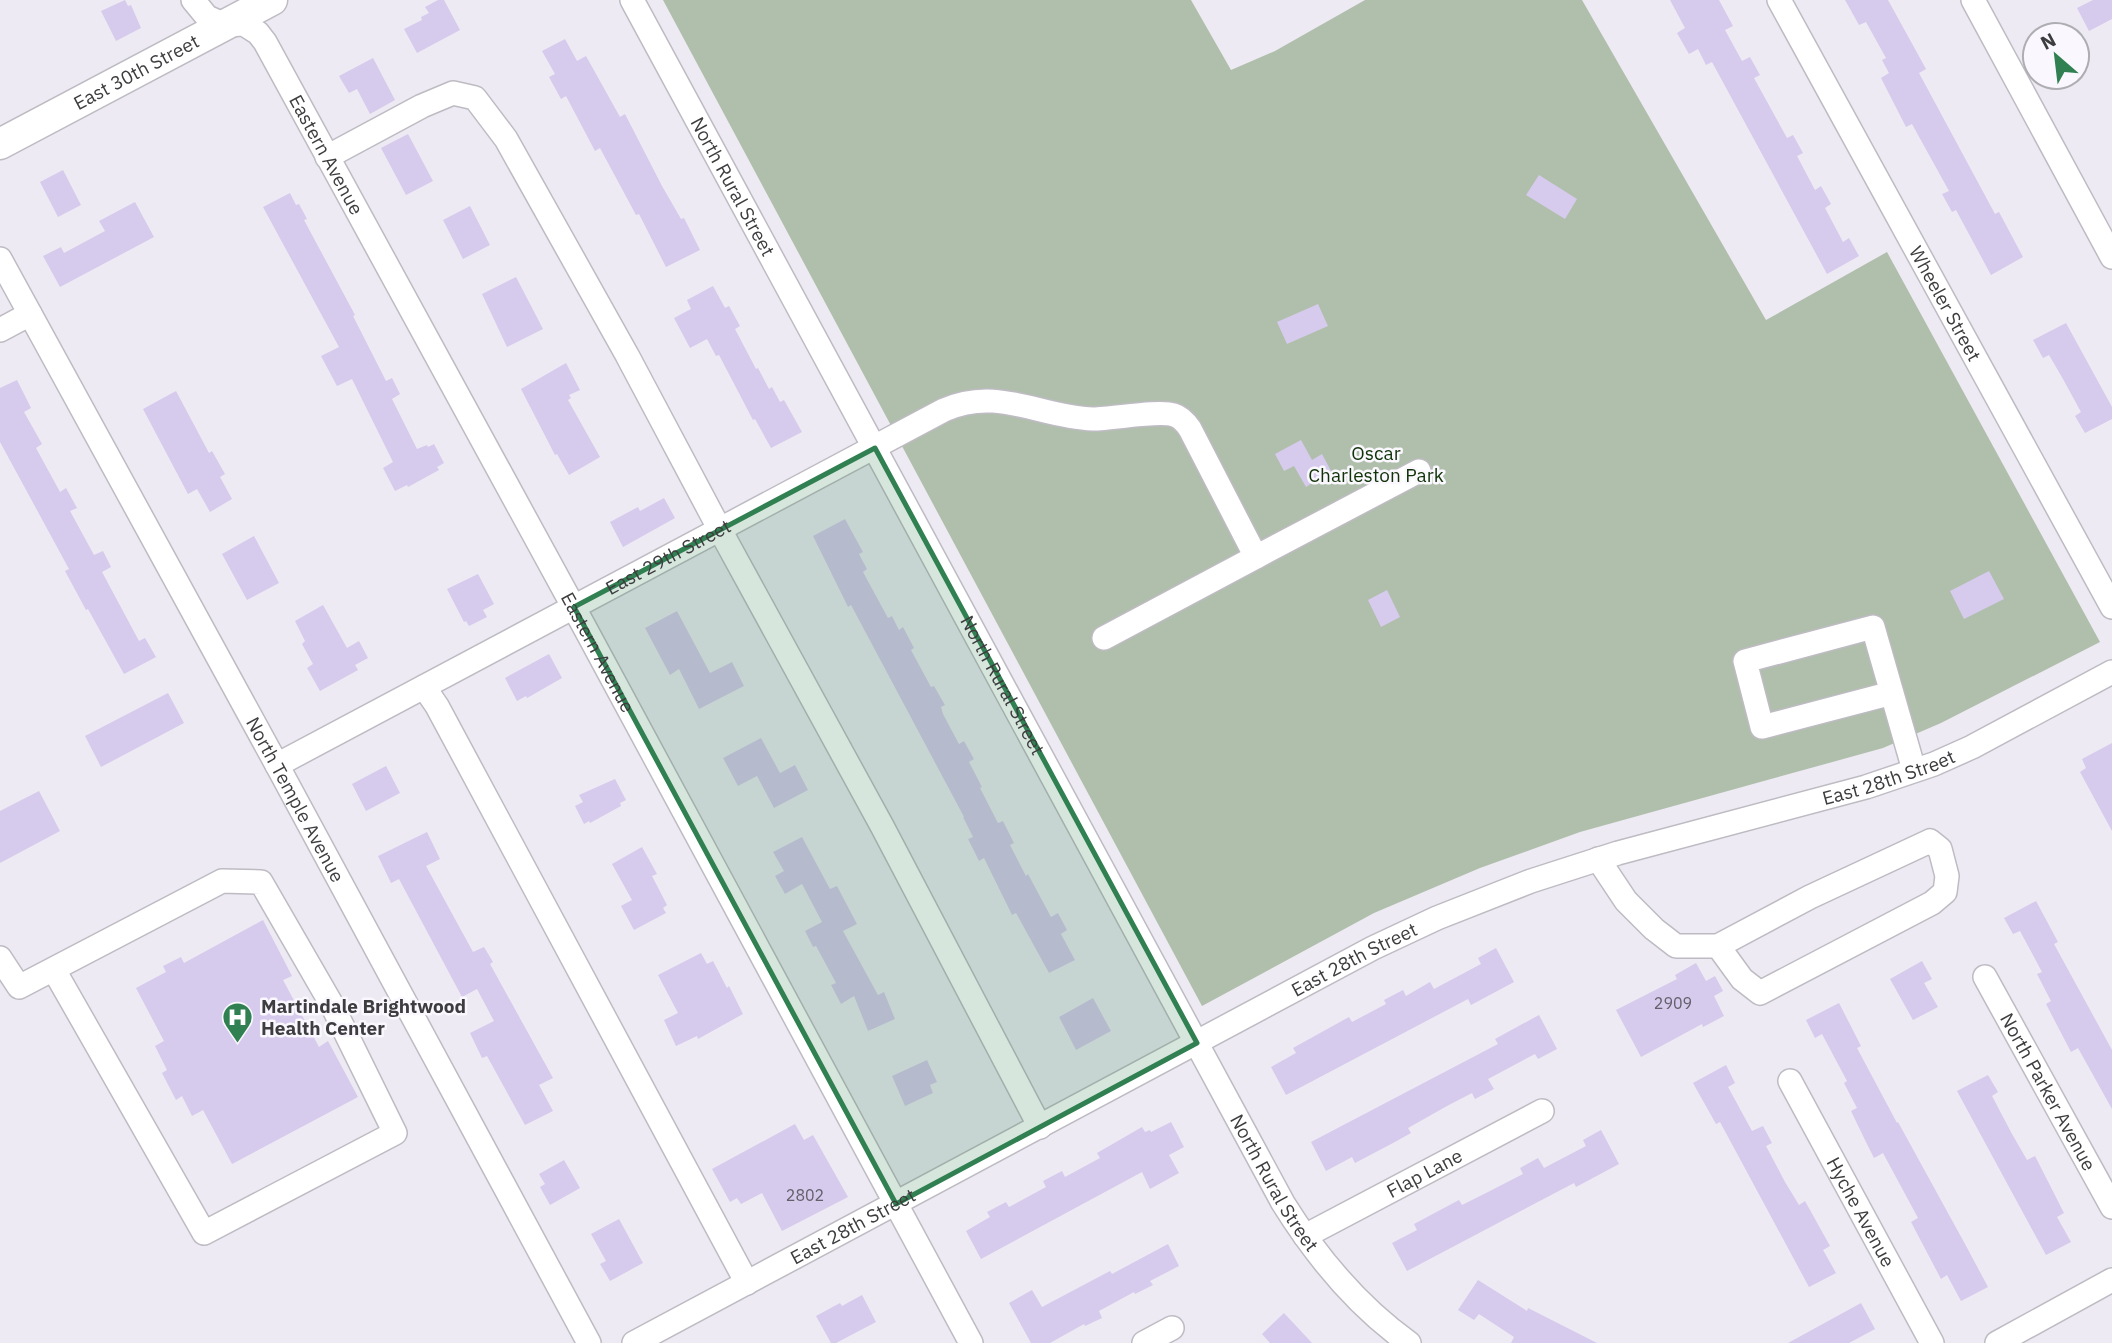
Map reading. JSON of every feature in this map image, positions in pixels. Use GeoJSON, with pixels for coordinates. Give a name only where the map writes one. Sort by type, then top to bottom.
{"type":"FeatureCollection","features":[{"type":"Feature","properties":{"kind":"main road","name":"East 30th Street"},"geometry":{"type":"LineString","coordinates":[[0,144],[272,0]]}},
{"type":"Feature","properties":{"kind":"street","name":"Eastern Avenue"},"geometry":{"type":"LineString","coordinates":[[193,0],[207,17],[225,25],[244,24],[265,41],[971,1343]]}},
{"type":"Feature","properties":{"kind":"street","name":"North Rural Street"},"geometry":{"type":"LineString","coordinates":[[632,0],[1277,1193],[1324,1262],[1351,1293],[1409,1343]]}},
{"type":"Feature","properties":{"kind":"street","name":"Wheeler Street"},"geometry":{"type":"LineString","coordinates":[[1779,0],[2112,607]]}},
{"type":"Feature","properties":{"kind":"street"},"geometry":{"type":"LineString","coordinates":[[1973,0],[2112,257]]}},
{"type":"Feature","properties":{"kind":"street"},"geometry":{"type":"LineString","coordinates":[[327,156],[422,106],[453,93],[475,98],[506,139],[628,355],[882,826],[1040,1127]]}},
{"type":"Feature","properties":{"kind":"street","name":"North Temple Avenue"},"geometry":{"type":"LineString","coordinates":[[0,259],[589,1343]]}},
{"type":"Feature","properties":{"kind":"street"},"geometry":{"type":"LineString","coordinates":[[0,331],[30,313]]}},
{"type":"Feature","properties":{"kind":"street","name":"East 29th Street"},"geometry":{"type":"LineString","coordinates":[[277,765],[957,405],[977,400],[1003,401],[1081,418],[1173,415],[1190,429],[1256,557]]}},
{"type":"Feature","properties":{"kind":"street"},"geometry":{"type":"LineString","coordinates":[[1104,638],[1419,471]]}},
{"type":"Feature","properties":{"kind":"street"},"geometry":{"type":"LineString","coordinates":[[1892,693],[1762,727],[1745,662],[1872,627],[1892,693],[1914,770]]}},
{"type":"Feature","properties":{"kind":"street","name":"East 28th Street"},"geometry":{"type":"LineString","coordinates":[[634,1343],[1373,948],[1419,927],[1531,881],[1598,859],[1866,787],[1914,770],[1972,747],[2112,672]]}},
{"type":"Feature","properties":{"kind":"street"},"geometry":{"type":"LineString","coordinates":[[424,687],[437,706],[747,1283]]}},
{"type":"Feature","properties":{"kind":"street"},"geometry":{"type":"LineString","coordinates":[[1598,859],[1626,901],[1676,946],[1718,946],[1900,853],[1930,841],[1940,849],[1947,876],[1945,892],[1932,903],[1760,993],[1742,979],[1718,946]]}},
{"type":"Feature","properties":{"kind":"street"},"geometry":{"type":"LineString","coordinates":[[0,958],[19,988],[222,881],[261,882],[332,1005],[395,1133],[204,1233],[54,970]]}},
{"type":"Feature","properties":{"kind":"street","name":"North Parker Avenue"},"geometry":{"type":"LineString","coordinates":[[1985,977],[2112,1207]]}},
{"type":"Feature","properties":{"kind":"street","name":"Hyche Avenue"},"geometry":{"type":"LineString","coordinates":[[1790,1081],[1932,1343]]}},
{"type":"Feature","properties":{"kind":"street","name":"Flap Lane"},"geometry":{"type":"LineString","coordinates":[[1305,1236],[1542,1111]]}},
{"type":"Feature","properties":{"kind":"street"},"geometry":{"type":"LineString","coordinates":[[1997,1343],[2112,1280]]}},
{"type":"Feature","properties":{"kind":"street"},"geometry":{"type":"LineString","coordinates":[[1144,1343],[1171,1328]]}},
{"type":"Feature","properties":{"kind":"highlighted area"},"geometry":{"type":"Polygon","coordinates":[[[875,448],[1197,1043],[896,1204],[574,607],[875,448]]]}},
{"type":"Feature","properties":{"kind":"green space","name":"Oscar Charleston Park"},"geometry":{"type":"Polygon","coordinates":[[[663,0],[1191,0],[1231,70],[1275,51],[1365,0],[1582,0],[1766,320],[1887,252],[2100,642],[1941,723],[1883,748],[1580,832],[1480,868],[1374,913],[1202,1006],[663,0]]]}},
{"type":"Feature","properties":{"kind":"building"},"geometry":{"type":"Polygon","coordinates":[[[125,0],[128,6],[131,5],[141,28],[116,41],[101,11],[125,0]]]}},
{"type":"Feature","properties":{"kind":"building"},"geometry":{"type":"Polygon","coordinates":[[[444,0],[460,30],[417,53],[404,29],[422,20],[421,17],[429,13],[425,7],[444,0]]]}},
{"type":"Feature","properties":{"kind":"building"},"geometry":{"type":"Polygon","coordinates":[[[1670,0],[1719,0],[1733,26],[1725,30],[1742,61],[1750,57],[1760,75],[1754,78],[1787,138],[1793,135],[1803,153],[1797,156],[1815,190],[1821,186],[1831,204],[1825,208],[1843,242],[1849,238],[1859,256],[1827,274],[1712,62],[1706,65],[1698,49],[1689,54],[1677,33],[1685,28],[1670,0]]]}},
{"type":"Feature","properties":{"kind":"building"},"geometry":{"type":"Polygon","coordinates":[[[1845,0],[1888,0],[1926,69],[1919,73],[1995,214],[1999,212],[2023,257],[1991,275],[1956,210],[1952,212],[1942,194],[1949,191],[1912,124],[1906,127],[1881,78],[1889,73],[1882,60],[1886,58],[1866,22],[1859,25],[1845,0]]]}},
{"type":"Feature","properties":{"kind":"building"},"geometry":{"type":"Polygon","coordinates":[[[2093,0],[2112,0],[2112,19],[2091,30],[2091,21],[2084,21],[2077,8],[2093,0]]]}},
{"type":"Feature","properties":{"kind":"building"},"geometry":{"type":"Polygon","coordinates":[[[565,39],[577,61],[586,56],[620,117],[625,114],[662,186],[681,219],[684,218],[700,250],[666,267],[600,148],[595,151],[566,96],[561,99],[549,77],[555,74],[542,51],[565,39]]]}},
{"type":"Feature","properties":{"kind":"building"},"geometry":{"type":"Polygon","coordinates":[[[373,58],[395,100],[370,114],[357,89],[349,93],[339,76],[373,58]]]}},
{"type":"Feature","properties":{"kind":"building"},"geometry":{"type":"Polygon","coordinates":[[[408,134],[433,181],[406,195],[381,148],[408,134]]]}},
{"type":"Feature","properties":{"kind":"building"},"geometry":{"type":"Polygon","coordinates":[[[63,170],[81,205],[58,217],[40,182],[63,170]]]}},
{"type":"Feature","properties":{"kind":"building"},"geometry":{"type":"Polygon","coordinates":[[[1539,175],[1577,199],[1565,219],[1526,195],[1539,175]]]}},
{"type":"Feature","properties":{"kind":"building"},"geometry":{"type":"Polygon","coordinates":[[[290,193],[307,219],[304,220],[355,315],[353,316],[386,381],[392,378],[400,394],[392,399],[417,449],[434,444],[444,463],[437,467],[439,470],[408,487],[407,485],[395,491],[383,468],[393,462],[352,379],[337,386],[321,356],[339,347],[263,207],[290,193]]]}},
{"type":"Feature","properties":{"kind":"building"},"geometry":{"type":"Polygon","coordinates":[[[135,202],[154,237],[60,287],[43,256],[61,247],[64,253],[105,231],[99,221],[135,202]]]}},
{"type":"Feature","properties":{"kind":"building"},"geometry":{"type":"Polygon","coordinates":[[[470,206],[490,245],[463,259],[443,220],[470,206]]]}},
{"type":"Feature","properties":{"kind":"building"},"geometry":{"type":"Polygon","coordinates":[[[516,277],[543,329],[507,347],[482,294],[516,277]]]}},
{"type":"Feature","properties":{"kind":"building"},"geometry":{"type":"Polygon","coordinates":[[[713,286],[725,308],[729,306],[740,326],[735,329],[756,369],[758,368],[769,389],[772,387],[780,402],[784,400],[802,432],[771,448],[719,355],[716,356],[707,339],[690,348],[674,318],[691,309],[687,300],[713,286]]]}},
{"type":"Feature","properties":{"kind":"building"},"geometry":{"type":"Polygon","coordinates":[[[1318,304],[1328,326],[1287,344],[1277,322],[1318,304]]]}},
{"type":"Feature","properties":{"kind":"building"},"geometry":{"type":"Polygon","coordinates":[[[2066,323],[2112,407],[2112,419],[2085,433],[2075,416],[2081,412],[2063,379],[2049,355],[2043,358],[2033,340],[2066,323]]]}},
{"type":"Feature","properties":{"kind":"building"},"geometry":{"type":"Polygon","coordinates":[[[566,363],[580,390],[569,395],[571,398],[568,400],[600,457],[569,475],[557,454],[555,455],[521,389],[566,363]]]}},
{"type":"Feature","properties":{"kind":"building"},"geometry":{"type":"Polygon","coordinates":[[[17,380],[31,408],[24,412],[42,444],[36,448],[60,492],[66,488],[77,508],[70,511],[94,555],[103,551],[111,567],[102,572],[139,641],[145,638],[156,657],[124,674],[65,571],[69,569],[0,442],[0,388],[17,380]]]}},
{"type":"Feature","properties":{"kind":"building"},"geometry":{"type":"Polygon","coordinates":[[[176,391],[209,453],[212,451],[225,474],[220,477],[232,499],[210,512],[197,489],[188,494],[143,409],[176,391]]]}},
{"type":"Feature","properties":{"kind":"building"},"geometry":{"type":"Polygon","coordinates":[[[1301,440],[1312,460],[1322,454],[1331,471],[1306,487],[1294,466],[1284,471],[1275,454],[1301,440]]]}},
{"type":"Feature","properties":{"kind":"building"},"geometry":{"type":"Polygon","coordinates":[[[664,498],[675,518],[623,547],[610,522],[638,507],[640,511],[664,498]]]}},
{"type":"Feature","properties":{"kind":"building"},"geometry":{"type":"Polygon","coordinates":[[[845,519],[863,552],[859,554],[867,569],[863,572],[888,618],[892,616],[899,630],[903,627],[914,648],[911,650],[931,687],[934,686],[945,705],[941,707],[943,714],[959,744],[964,741],[974,759],[969,762],[982,787],[980,788],[998,823],[1003,821],[1014,843],[1010,845],[1026,876],[1028,874],[1051,917],[1058,913],[1067,930],[1061,934],[1075,960],[1049,973],[1016,913],[1012,915],[984,858],[979,861],[968,839],[973,837],[964,817],[851,605],[848,607],[813,536],[845,519]]]}},
{"type":"Feature","properties":{"kind":"building"},"geometry":{"type":"Polygon","coordinates":[[[254,536],[279,583],[247,600],[222,554],[254,536]]]}},
{"type":"Feature","properties":{"kind":"building"},"geometry":{"type":"Polygon","coordinates":[[[1989,571],[2004,599],[1964,619],[1950,591],[1989,571]]]}},
{"type":"Feature","properties":{"kind":"building"},"geometry":{"type":"Polygon","coordinates":[[[478,574],[494,604],[483,610],[487,617],[469,626],[464,622],[447,589],[478,574]]]}},
{"type":"Feature","properties":{"kind":"building"},"geometry":{"type":"Polygon","coordinates":[[[1387,590],[1400,617],[1381,627],[1368,600],[1387,590]]]}},
{"type":"Feature","properties":{"kind":"building"},"geometry":{"type":"Polygon","coordinates":[[[323,605],[347,648],[359,641],[368,658],[355,665],[358,670],[320,691],[307,668],[313,664],[302,644],[305,641],[295,621],[323,605]]]}},
{"type":"Feature","properties":{"kind":"building"},"geometry":{"type":"Polygon","coordinates":[[[677,611],[710,673],[732,662],[744,686],[699,709],[679,669],[670,675],[645,628],[677,611]]]}},
{"type":"Feature","properties":{"kind":"building"},"geometry":{"type":"Polygon","coordinates":[[[549,654],[562,678],[517,701],[505,678],[549,654]]]}},
{"type":"Feature","properties":{"kind":"building"},"geometry":{"type":"Polygon","coordinates":[[[168,693],[184,723],[101,767],[85,736],[168,693]]]}},
{"type":"Feature","properties":{"kind":"building"},"geometry":{"type":"Polygon","coordinates":[[[761,738],[780,773],[795,765],[808,790],[774,808],[757,776],[738,786],[723,758],[761,738]]]}},
{"type":"Feature","properties":{"kind":"building"},"geometry":{"type":"Polygon","coordinates":[[[2112,743],[2112,831],[2080,772],[2086,768],[2082,759],[2112,743]]]}},
{"type":"Feature","properties":{"kind":"building"},"geometry":{"type":"Polygon","coordinates":[[[386,766],[400,793],[366,811],[352,784],[386,766]]]}},
{"type":"Feature","properties":{"kind":"building"},"geometry":{"type":"Polygon","coordinates":[[[615,779],[626,800],[620,803],[621,806],[584,824],[575,806],[583,802],[579,795],[615,779]]]}},
{"type":"Feature","properties":{"kind":"building"},"geometry":{"type":"Polygon","coordinates":[[[39,791],[60,831],[0,863],[0,811],[39,791]]]}},
{"type":"Feature","properties":{"kind":"building"},"geometry":{"type":"Polygon","coordinates":[[[427,832],[440,859],[426,866],[473,952],[484,947],[493,962],[490,964],[553,1078],[539,1085],[553,1111],[525,1125],[487,1056],[482,1058],[470,1033],[494,1021],[477,989],[462,997],[399,879],[391,883],[378,856],[427,832]]]}},
{"type":"Feature","properties":{"kind":"building"},"geometry":{"type":"Polygon","coordinates":[[[802,837],[830,889],[837,886],[857,924],[843,931],[878,995],[884,992],[895,1019],[868,1031],[854,996],[841,1004],[831,985],[836,983],[805,931],[822,922],[802,884],[785,894],[775,876],[784,871],[773,852],[802,837]]]}},
{"type":"Feature","properties":{"kind":"building"},"geometry":{"type":"Polygon","coordinates":[[[642,847],[657,874],[652,876],[667,905],[663,908],[666,913],[634,930],[621,906],[632,900],[612,864],[642,847]]]}},
{"type":"Feature","properties":{"kind":"building"},"geometry":{"type":"Polygon","coordinates":[[[2036,901],[2058,942],[2054,944],[2112,1050],[2112,1109],[2078,1048],[2071,1052],[2046,1004],[2051,1001],[2037,974],[2042,972],[2020,931],[2013,934],[2004,918],[2036,901]]]}},
{"type":"Feature","properties":{"kind":"building","name":"Martindale Brightwood Health Center"},"geometry":{"type":"Polygon","coordinates":[[[263,920],[292,976],[283,980],[319,1047],[328,1041],[358,1097],[232,1164],[203,1110],[192,1116],[182,1096],[176,1100],[162,1073],[167,1070],[155,1046],[164,1041],[136,988],[166,972],[163,966],[181,957],[184,963],[263,920]]]}},
{"type":"Feature","properties":{"kind":"building"},"geometry":{"type":"Polygon","coordinates":[[[1496,948],[1514,982],[1471,1005],[1468,999],[1286,1095],[1271,1067],[1296,1053],[1293,1048],[1349,1017],[1352,1022],[1386,1004],[1384,1000],[1403,990],[1406,996],[1430,982],[1434,989],[1481,964],[1478,958],[1496,948]]]}},
{"type":"Feature","properties":{"kind":"building"},"geometry":{"type":"Polygon","coordinates":[[[701,953],[707,964],[713,961],[743,1014],[698,1039],[697,1036],[676,1046],[664,1020],[678,1013],[658,975],[701,953]]]}},
{"type":"Feature","properties":{"kind":"building"},"geometry":{"type":"Polygon","coordinates":[[[1922,961],[1932,979],[1924,983],[1938,1007],[1913,1020],[1890,979],[1922,961]]]}},
{"type":"Feature","properties":{"kind":"building"},"geometry":{"type":"Polygon","coordinates":[[[1696,963],[1706,981],[1715,976],[1723,991],[1714,996],[1724,1016],[1703,1027],[1702,1024],[1641,1057],[1616,1010],[1677,979],[1675,975],[1696,963]]]}},
{"type":"Feature","properties":{"kind":"building"},"geometry":{"type":"Polygon","coordinates":[[[1093,998],[1111,1031],[1076,1050],[1059,1017],[1093,998]]]}},
{"type":"Feature","properties":{"kind":"building"},"geometry":{"type":"Polygon","coordinates":[[[1839,1003],[1861,1046],[1857,1048],[1988,1287],[1961,1301],[1947,1275],[1941,1279],[1911,1222],[1918,1218],[1883,1153],[1874,1158],[1851,1111],[1857,1108],[1844,1083],[1847,1081],[1822,1034],[1815,1038],[1806,1020],[1839,1003]]]}},
{"type":"Feature","properties":{"kind":"building"},"geometry":{"type":"Polygon","coordinates":[[[1539,1015],[1557,1049],[1538,1059],[1535,1054],[1488,1079],[1494,1089],[1475,1099],[1472,1093],[1447,1106],[1408,1128],[1411,1133],[1393,1143],[1355,1163],[1352,1157],[1326,1171],[1311,1142],[1498,1044],[1495,1039],[1539,1015]]]}},
{"type":"Feature","properties":{"kind":"building"},"geometry":{"type":"Polygon","coordinates":[[[927,1060],[937,1082],[930,1085],[933,1093],[905,1106],[892,1076],[927,1060]]]}},
{"type":"Feature","properties":{"kind":"building"},"geometry":{"type":"Polygon","coordinates":[[[1726,1065],[1735,1083],[1728,1087],[1752,1131],[1763,1126],[1772,1143],[1766,1146],[1785,1182],[1799,1205],[1805,1201],[1830,1246],[1823,1250],[1836,1273],[1809,1287],[1720,1122],[1716,1124],[1693,1083],[1726,1065]]]}},
{"type":"Feature","properties":{"kind":"building"},"geometry":{"type":"Polygon","coordinates":[[[1988,1075],[1998,1092],[1992,1096],[2012,1134],[2027,1160],[2035,1156],[2064,1213],[2057,1217],[2071,1242],[2046,1255],[1957,1091],[1988,1075]]]}},
{"type":"Feature","properties":{"kind":"building"},"geometry":{"type":"Polygon","coordinates":[[[1171,1122],[1184,1147],[1169,1155],[1179,1173],[1150,1189],[1142,1172],[981,1259],[966,1231],[990,1217],[987,1212],[1006,1202],[1009,1207],[1046,1187],[1043,1181],[1062,1171],[1065,1177],[1100,1158],[1097,1153],[1142,1127],[1145,1132],[1151,1132],[1171,1122]]]}},
{"type":"Feature","properties":{"kind":"building"},"geometry":{"type":"Polygon","coordinates":[[[795,1124],[804,1140],[813,1135],[848,1197],[782,1231],[762,1193],[741,1204],[737,1198],[730,1202],[712,1169],[795,1124]]]}},
{"type":"Feature","properties":{"kind":"building"},"geometry":{"type":"Polygon","coordinates":[[[1601,1130],[1619,1164],[1576,1187],[1574,1183],[1407,1271],[1392,1243],[1417,1230],[1414,1224],[1459,1200],[1462,1205],[1523,1174],[1520,1168],[1538,1158],[1544,1168],[1586,1146],[1583,1140],[1601,1130]]]}},
{"type":"Feature","properties":{"kind":"building"},"geometry":{"type":"Polygon","coordinates":[[[564,1160],[580,1188],[550,1205],[540,1187],[545,1184],[539,1174],[564,1160]]]}},
{"type":"Feature","properties":{"kind":"building"},"geometry":{"type":"Polygon","coordinates":[[[619,1219],[643,1263],[610,1281],[600,1264],[606,1261],[591,1234],[619,1219]]]}},
{"type":"Feature","properties":{"kind":"building"},"geometry":{"type":"Polygon","coordinates":[[[1168,1244],[1179,1266],[1150,1281],[1153,1285],[1099,1311],[1102,1318],[1085,1326],[1084,1324],[1050,1343],[1031,1343],[1009,1303],[1032,1290],[1042,1307],[1168,1244]]]}},
{"type":"Feature","properties":{"kind":"building"},"geometry":{"type":"Polygon","coordinates":[[[1478,1280],[1527,1311],[1528,1308],[1597,1343],[1511,1343],[1514,1337],[1479,1314],[1474,1320],[1458,1310],[1478,1280]]]}},
{"type":"Feature","properties":{"kind":"building"},"geometry":{"type":"Polygon","coordinates":[[[862,1295],[876,1322],[836,1343],[831,1343],[816,1316],[862,1295]]]}},
{"type":"Feature","properties":{"kind":"building"},"geometry":{"type":"Polygon","coordinates":[[[1861,1303],[1875,1329],[1849,1343],[1788,1343],[1861,1303]]]}},
{"type":"Feature","properties":{"kind":"building"},"geometry":{"type":"Polygon","coordinates":[[[1284,1313],[1312,1343],[1270,1343],[1262,1334],[1284,1313]]]}},
{"type":"Feature","properties":{"kind":"place","name":"Martindale Brightwood Health Center"},"geometry":{"type":"Point","coordinates":[238,1044]}}]}
